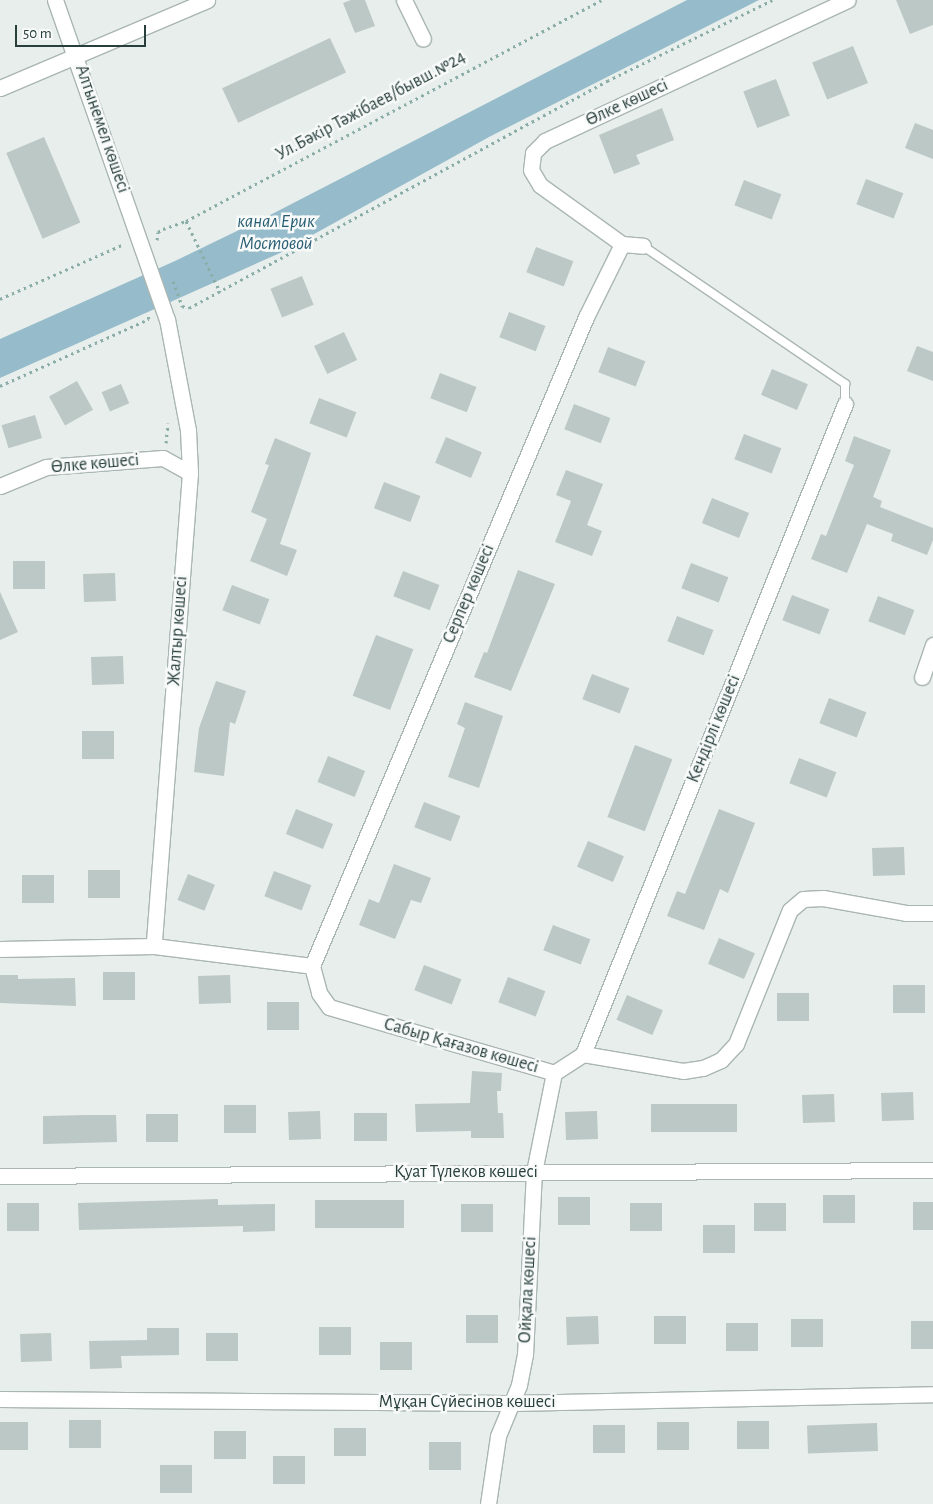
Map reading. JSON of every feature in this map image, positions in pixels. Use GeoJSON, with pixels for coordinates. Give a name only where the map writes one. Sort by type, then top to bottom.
{"type":"FeatureCollection","features":[{"type":"Feature","properties":{"kind":"street","name":"Алтынемел көшесі"},"geometry":{"type":"LineString","coordinates":[[55,0],[77,56],[167,319]]}},
{"type":"Feature","properties":{"kind":"street"},"geometry":{"type":"LineString","coordinates":[[0,88],[207,0]]}},
{"type":"Feature","properties":{"kind":"street"},"geometry":{"type":"LineString","coordinates":[[404,0],[422,39]]}},
{"type":"Feature","properties":{"kind":"street","name":"Өлке көшесі"},"geometry":{"type":"LineString","coordinates":[[622,244],[540,185],[531,170],[532,154],[545,141],[848,0]]}},
{"type":"Feature","properties":{"kind":"street"},"geometry":{"type":"LineString","coordinates":[[622,244],[643,246]]}},
{"type":"Feature","properties":{"kind":"street","name":"Серпер көшесі"},"geometry":{"type":"LineString","coordinates":[[312,966],[586,317],[622,244]]}},
{"type":"Feature","properties":{"kind":"street","name":"Жалтыр көшесі"},"geometry":{"type":"LineString","coordinates":[[154,946],[190,473],[188,430],[167,319]]}},
{"type":"Feature","properties":{"kind":"street","name":"Кендірлі көшесі"},"geometry":{"type":"LineString","coordinates":[[583,1054],[845,404]]}},
{"type":"Feature","properties":{"kind":"street","name":"Өлке көшесі"},"geometry":{"type":"LineString","coordinates":[[0,486],[46,467],[163,458],[190,473]]}},
{"type":"Feature","properties":{"kind":"street"},"geometry":{"type":"LineString","coordinates":[[922,677],[933,645]]}},
{"type":"Feature","properties":{"kind":"street"},"geometry":{"type":"LineString","coordinates":[[583,1054],[683,1071],[703,1068],[721,1060],[736,1044],[790,910],[803,899],[823,898],[906,913],[933,913]]}},
{"type":"Feature","properties":{"kind":"street"},"geometry":{"type":"LineString","coordinates":[[0,949],[154,946],[312,966]]}},
{"type":"Feature","properties":{"kind":"street","name":"Сабыр Қағазов көшесі"},"geometry":{"type":"LineString","coordinates":[[312,966],[319,993],[329,1007],[554,1073],[583,1054]]}},
{"type":"Feature","properties":{"kind":"street","name":"Ойқала көшесі"},"geometry":{"type":"LineString","coordinates":[[488,1504],[498,1436],[511,1404],[525,1355],[534,1172],[554,1073]]}},
{"type":"Feature","properties":{"kind":"street","name":"Қуат Түлеков көшесі"},"geometry":{"type":"LineString","coordinates":[[0,1176],[933,1170]]}},
{"type":"Feature","properties":{"kind":"street","name":"Мұқан Сүйесінов көшесі"},"geometry":{"type":"LineString","coordinates":[[0,1399],[511,1404],[933,1394]]}},
{"type":"Feature","properties":{"kind":"lane"},"geometry":{"type":"LineString","coordinates":[[643,246],[845,384],[845,404]]}},
{"type":"Feature","properties":{"kind":"path","name":"Ул.Бәкір Тәжібаев/бывш.№24"},"geometry":{"type":"LineString","coordinates":[[157,238],[162,229],[186,221],[602,0]]}},
{"type":"Feature","properties":{"kind":"path"},"geometry":{"type":"LineString","coordinates":[[182,306],[189,308],[220,292],[607,81],[772,0]]}},
{"type":"Feature","properties":{"kind":"path"},"geometry":{"type":"LineString","coordinates":[[186,221],[220,292]]}},
{"type":"Feature","properties":{"kind":"path"},"geometry":{"type":"LineString","coordinates":[[0,299],[124,244],[126,250]]}},
{"type":"Feature","properties":{"kind":"path"},"geometry":{"type":"LineString","coordinates":[[0,386],[148,318],[151,328]]}},
{"type":"Feature","properties":{"kind":"path"},"geometry":{"type":"LineString","coordinates":[[163,458],[169,430],[168,420]]}},
{"type":"Feature","properties":{"kind":"water","name":"канал Ерик Мостовой"},"geometry":{"type":"Polygon","coordinates":[[[687,0],[759,0],[489,137],[280,253],[0,378],[0,339],[175,261],[274,213],[687,0]]]}},
{"type":"Feature","properties":{"kind":"building"},"geometry":{"type":"Polygon","coordinates":[[[351,0],[365,0],[375,26],[355,33],[343,3],[351,0]]]}},
{"type":"Feature","properties":{"kind":"building"},"geometry":{"type":"Polygon","coordinates":[[[896,0],[933,0],[933,25],[910,34],[896,0]]]}},
{"type":"Feature","properties":{"kind":"building"},"geometry":{"type":"Polygon","coordinates":[[[330,38],[346,72],[238,123],[222,88],[330,38]]]}},
{"type":"Feature","properties":{"kind":"building"},"geometry":{"type":"Polygon","coordinates":[[[853,46],[868,83],[827,100],[812,62],[853,46]]]}},
{"type":"Feature","properties":{"kind":"building"},"geometry":{"type":"Polygon","coordinates":[[[776,79],[790,115],[757,128],[743,92],[776,79]]]}},
{"type":"Feature","properties":{"kind":"building"},"geometry":{"type":"Polygon","coordinates":[[[662,108],[674,140],[636,155],[640,164],[614,174],[599,135],[662,108]]]}},
{"type":"Feature","properties":{"kind":"building"},"geometry":{"type":"Polygon","coordinates":[[[915,123],[933,130],[933,159],[905,148],[915,123]]]}},
{"type":"Feature","properties":{"kind":"building"},"geometry":{"type":"Polygon","coordinates":[[[44,137],[80,223],[43,239],[6,153],[44,137]]]}},
{"type":"Feature","properties":{"kind":"building"},"geometry":{"type":"Polygon","coordinates":[[[866,179],[903,193],[894,219],[856,204],[866,179]]]}},
{"type":"Feature","properties":{"kind":"building"},"geometry":{"type":"Polygon","coordinates":[[[744,180],[781,194],[772,220],[734,205],[744,180]]]}},
{"type":"Feature","properties":{"kind":"building"},"geometry":{"type":"Polygon","coordinates":[[[536,247],[573,261],[564,287],[526,272],[536,247]]]}},
{"type":"Feature","properties":{"kind":"building"},"geometry":{"type":"Polygon","coordinates":[[[302,276],[314,305],[282,317],[270,289],[302,276]]]}},
{"type":"Feature","properties":{"kind":"building"},"geometry":{"type":"Polygon","coordinates":[[[509,312],[545,326],[536,351],[499,337],[509,312]]]}},
{"type":"Feature","properties":{"kind":"building"},"geometry":{"type":"Polygon","coordinates":[[[344,332],[357,360],[327,374],[314,346],[344,332]]]}},
{"type":"Feature","properties":{"kind":"building"},"geometry":{"type":"Polygon","coordinates":[[[917,346],[933,352],[933,381],[907,371],[917,346]]]}},
{"type":"Feature","properties":{"kind":"building"},"geometry":{"type":"Polygon","coordinates":[[[608,347],[645,361],[636,387],[598,372],[608,347]]]}},
{"type":"Feature","properties":{"kind":"building"},"geometry":{"type":"Polygon","coordinates":[[[772,369],[808,384],[797,410],[761,395],[772,369]]]}},
{"type":"Feature","properties":{"kind":"building"},"geometry":{"type":"Polygon","coordinates":[[[440,373],[476,387],[467,412],[430,398],[440,373]]]}},
{"type":"Feature","properties":{"kind":"building"},"geometry":{"type":"Polygon","coordinates":[[[77,381],[93,410],[65,425],[49,397],[77,381]]]}},
{"type":"Feature","properties":{"kind":"building"},"geometry":{"type":"Polygon","coordinates":[[[121,384],[129,403],[110,412],[102,392],[121,384]]]}},
{"type":"Feature","properties":{"kind":"building"},"geometry":{"type":"Polygon","coordinates":[[[319,398],[356,412],[347,438],[309,423],[319,398]]]}},
{"type":"Feature","properties":{"kind":"building"},"geometry":{"type":"Polygon","coordinates":[[[574,404],[610,418],[601,443],[564,429],[574,404]]]}},
{"type":"Feature","properties":{"kind":"building"},"geometry":{"type":"Polygon","coordinates":[[[35,415],[42,438],[9,448],[2,425],[35,415]]]}},
{"type":"Feature","properties":{"kind":"building"},"geometry":{"type":"Polygon","coordinates":[[[744,434],[781,448],[772,474],[734,459],[744,434]]]}},
{"type":"Feature","properties":{"kind":"building"},"geometry":{"type":"Polygon","coordinates":[[[854,436],[891,450],[873,497],[882,501],[880,507],[933,528],[933,540],[927,555],[891,541],[893,534],[867,524],[847,573],[811,559],[821,534],[826,536],[854,465],[845,461],[854,436]]]}},
{"type":"Feature","properties":{"kind":"building"},"geometry":{"type":"Polygon","coordinates":[[[446,437],[482,452],[471,478],[435,463],[446,437]]]}},
{"type":"Feature","properties":{"kind":"building"},"geometry":{"type":"Polygon","coordinates":[[[275,438],[311,453],[280,544],[297,550],[287,576],[250,561],[267,519],[251,512],[269,465],[265,464],[275,438]]]}},
{"type":"Feature","properties":{"kind":"building"},"geometry":{"type":"Polygon","coordinates":[[[566,470],[603,484],[587,525],[602,531],[592,556],[555,542],[571,501],[556,495],[566,470]]]}},
{"type":"Feature","properties":{"kind":"building"},"geometry":{"type":"Polygon","coordinates":[[[384,482],[420,496],[410,522],[374,508],[384,482]]]}},
{"type":"Feature","properties":{"kind":"building"},"geometry":{"type":"Polygon","coordinates":[[[712,498],[749,513],[739,538],[702,523],[712,498]]]}},
{"type":"Feature","properties":{"kind":"building"},"geometry":{"type":"Polygon","coordinates":[[[13,561],[45,561],[45,589],[13,589],[13,561]]]}},
{"type":"Feature","properties":{"kind":"building"},"geometry":{"type":"Polygon","coordinates":[[[691,563],[728,577],[719,603],[681,588],[691,563]]]}},
{"type":"Feature","properties":{"kind":"building"},"geometry":{"type":"Polygon","coordinates":[[[518,570],[555,584],[511,691],[474,677],[484,652],[487,653],[518,570]]]}},
{"type":"Feature","properties":{"kind":"building"},"geometry":{"type":"Polygon","coordinates":[[[403,571],[439,585],[430,610],[393,596],[403,571]]]}},
{"type":"Feature","properties":{"kind":"building"},"geometry":{"type":"Polygon","coordinates":[[[115,573],[116,601],[84,602],[83,574],[115,573]]]}},
{"type":"Feature","properties":{"kind":"building"},"geometry":{"type":"Polygon","coordinates":[[[232,585],[269,599],[260,625],[222,610],[232,585]]]}},
{"type":"Feature","properties":{"kind":"building"},"geometry":{"type":"Polygon","coordinates":[[[0,592],[18,632],[0,640],[0,592]]]}},
{"type":"Feature","properties":{"kind":"building"},"geometry":{"type":"Polygon","coordinates":[[[792,595],[829,609],[820,635],[782,620],[792,595]]]}},
{"type":"Feature","properties":{"kind":"building"},"geometry":{"type":"Polygon","coordinates":[[[878,596],[914,610],[905,635],[868,621],[878,596]]]}},
{"type":"Feature","properties":{"kind":"building"},"geometry":{"type":"Polygon","coordinates":[[[677,616],[713,630],[704,655],[667,641],[677,616]]]}},
{"type":"Feature","properties":{"kind":"building"},"geometry":{"type":"Polygon","coordinates":[[[376,635],[413,649],[390,710],[353,696],[376,635]]]}},
{"type":"Feature","properties":{"kind":"building"},"geometry":{"type":"Polygon","coordinates":[[[123,656],[124,684],[92,685],[91,657],[123,656]]]}},
{"type":"Feature","properties":{"kind":"building"},"geometry":{"type":"Polygon","coordinates":[[[592,674],[629,688],[620,714],[582,699],[592,674]]]}},
{"type":"Feature","properties":{"kind":"building"},"geometry":{"type":"Polygon","coordinates":[[[216,681],[246,691],[235,724],[230,722],[224,776],[194,772],[199,728],[216,681]]]}},
{"type":"Feature","properties":{"kind":"building"},"geometry":{"type":"Polygon","coordinates":[[[829,698],[866,712],[857,738],[819,723],[829,698]]]}},
{"type":"Feature","properties":{"kind":"building"},"geometry":{"type":"Polygon","coordinates":[[[465,702],[503,716],[479,788],[448,777],[465,728],[457,724],[465,702]]]}},
{"type":"Feature","properties":{"kind":"building"},"geometry":{"type":"Polygon","coordinates":[[[82,731],[114,731],[114,759],[82,759],[82,731]]]}},
{"type":"Feature","properties":{"kind":"building"},"geometry":{"type":"Polygon","coordinates":[[[635,745],[672,759],[645,831],[607,817],[635,745]]]}},
{"type":"Feature","properties":{"kind":"building"},"geometry":{"type":"Polygon","coordinates":[[[328,756],[365,771],[355,797],[318,782],[328,756]]]}},
{"type":"Feature","properties":{"kind":"building"},"geometry":{"type":"Polygon","coordinates":[[[799,758],[836,772],[827,798],[789,783],[799,758]]]}},
{"type":"Feature","properties":{"kind":"building"},"geometry":{"type":"Polygon","coordinates":[[[424,802],[460,816],[451,841],[414,827],[424,802]]]}},
{"type":"Feature","properties":{"kind":"building"},"geometry":{"type":"Polygon","coordinates":[[[296,809],[333,824],[323,849],[286,834],[296,809]]]}},
{"type":"Feature","properties":{"kind":"building"},"geometry":{"type":"Polygon","coordinates":[[[719,809],[755,823],[728,893],[720,889],[704,930],[667,916],[677,891],[685,894],[719,809]]]}},
{"type":"Feature","properties":{"kind":"building"},"geometry":{"type":"Polygon","coordinates":[[[588,841],[624,856],[613,882],[577,867],[588,841]]]}},
{"type":"Feature","properties":{"kind":"building"},"geometry":{"type":"Polygon","coordinates":[[[904,847],[905,875],[873,876],[872,848],[904,847]]]}},
{"type":"Feature","properties":{"kind":"building"},"geometry":{"type":"Polygon","coordinates":[[[394,864],[431,878],[421,903],[411,900],[395,939],[359,925],[369,899],[379,903],[394,864]]]}},
{"type":"Feature","properties":{"kind":"building"},"geometry":{"type":"Polygon","coordinates":[[[88,870],[120,870],[120,898],[88,898],[88,870]]]}},
{"type":"Feature","properties":{"kind":"building"},"geometry":{"type":"Polygon","coordinates":[[[274,871],[311,885],[302,911],[264,896],[274,871]]]}},
{"type":"Feature","properties":{"kind":"building"},"geometry":{"type":"Polygon","coordinates":[[[188,874],[215,885],[204,911],[178,900],[188,874]]]}},
{"type":"Feature","properties":{"kind":"building"},"geometry":{"type":"Polygon","coordinates":[[[22,875],[54,875],[54,903],[22,903],[22,875]]]}},
{"type":"Feature","properties":{"kind":"building"},"geometry":{"type":"Polygon","coordinates":[[[553,925],[590,939],[581,965],[543,950],[553,925]]]}},
{"type":"Feature","properties":{"kind":"building"},"geometry":{"type":"Polygon","coordinates":[[[719,938],[755,953],[744,979],[708,964],[719,938]]]}},
{"type":"Feature","properties":{"kind":"building"},"geometry":{"type":"Polygon","coordinates":[[[424,965],[461,979],[452,1005],[414,990],[424,965]]]}},
{"type":"Feature","properties":{"kind":"building"},"geometry":{"type":"Polygon","coordinates":[[[103,972],[135,972],[135,1000],[103,1000],[103,972]]]}},
{"type":"Feature","properties":{"kind":"building"},"geometry":{"type":"Polygon","coordinates":[[[0,975],[18,975],[18,979],[75,978],[76,1006],[0,1003],[0,975]]]}},
{"type":"Feature","properties":{"kind":"building"},"geometry":{"type":"Polygon","coordinates":[[[230,975],[231,1003],[199,1004],[198,976],[230,975]]]}},
{"type":"Feature","properties":{"kind":"building"},"geometry":{"type":"Polygon","coordinates":[[[508,977],[545,991],[536,1017],[498,1002],[508,977]]]}},
{"type":"Feature","properties":{"kind":"building"},"geometry":{"type":"Polygon","coordinates":[[[893,985],[925,985],[925,1013],[893,1013],[893,985]]]}},
{"type":"Feature","properties":{"kind":"building"},"geometry":{"type":"Polygon","coordinates":[[[777,993],[809,993],[809,1021],[777,1021],[777,993]]]}},
{"type":"Feature","properties":{"kind":"building"},"geometry":{"type":"Polygon","coordinates":[[[627,995],[663,1010],[652,1035],[616,1020],[627,995]]]}},
{"type":"Feature","properties":{"kind":"building"},"geometry":{"type":"Polygon","coordinates":[[[267,1002],[299,1002],[299,1030],[267,1030],[267,1002]]]}},
{"type":"Feature","properties":{"kind":"building"},"geometry":{"type":"Polygon","coordinates":[[[472,1071],[502,1073],[501,1091],[497,1091],[498,1113],[503,1113],[504,1138],[471,1138],[471,1131],[416,1132],[415,1104],[470,1103],[472,1071]]]}},
{"type":"Feature","properties":{"kind":"building"},"geometry":{"type":"Polygon","coordinates":[[[913,1092],[914,1120],[882,1121],[881,1093],[913,1092]]]}},
{"type":"Feature","properties":{"kind":"building"},"geometry":{"type":"Polygon","coordinates":[[[834,1094],[835,1122],[803,1123],[802,1095],[834,1094]]]}},
{"type":"Feature","properties":{"kind":"building"},"geometry":{"type":"Polygon","coordinates":[[[651,1104],[737,1104],[737,1132],[651,1132],[651,1104]]]}},
{"type":"Feature","properties":{"kind":"building"},"geometry":{"type":"Polygon","coordinates":[[[224,1105],[256,1105],[256,1133],[224,1133],[224,1105]]]}},
{"type":"Feature","properties":{"kind":"building"},"geometry":{"type":"Polygon","coordinates":[[[320,1111],[321,1139],[289,1140],[288,1112],[320,1111]]]}},
{"type":"Feature","properties":{"kind":"building"},"geometry":{"type":"Polygon","coordinates":[[[597,1111],[598,1139],[566,1140],[565,1112],[597,1111]]]}},
{"type":"Feature","properties":{"kind":"building"},"geometry":{"type":"Polygon","coordinates":[[[354,1113],[387,1113],[387,1141],[354,1141],[354,1113]]]}},
{"type":"Feature","properties":{"kind":"building"},"geometry":{"type":"Polygon","coordinates":[[[146,1114],[178,1114],[178,1142],[146,1142],[146,1114]]]}},
{"type":"Feature","properties":{"kind":"building"},"geometry":{"type":"Polygon","coordinates":[[[116,1115],[117,1142],[43,1144],[43,1116],[116,1115]]]}},
{"type":"Feature","properties":{"kind":"building"},"geometry":{"type":"Polygon","coordinates":[[[823,1195],[855,1195],[855,1223],[823,1223],[823,1195]]]}},
{"type":"Feature","properties":{"kind":"building"},"geometry":{"type":"Polygon","coordinates":[[[558,1197],[590,1197],[590,1225],[558,1225],[558,1197]]]}},
{"type":"Feature","properties":{"kind":"building"},"geometry":{"type":"Polygon","coordinates":[[[218,1199],[218,1205],[275,1204],[275,1231],[243,1232],[243,1226],[79,1230],[78,1203],[218,1199]]]}},
{"type":"Feature","properties":{"kind":"building"},"geometry":{"type":"Polygon","coordinates":[[[315,1200],[404,1200],[404,1228],[315,1228],[315,1200]]]}},
{"type":"Feature","properties":{"kind":"building"},"geometry":{"type":"Polygon","coordinates":[[[913,1202],[933,1202],[933,1230],[913,1230],[913,1202]]]}},
{"type":"Feature","properties":{"kind":"building"},"geometry":{"type":"Polygon","coordinates":[[[7,1203],[39,1203],[39,1231],[7,1231],[7,1203]]]}},
{"type":"Feature","properties":{"kind":"building"},"geometry":{"type":"Polygon","coordinates":[[[630,1203],[662,1203],[662,1231],[630,1231],[630,1203]]]}},
{"type":"Feature","properties":{"kind":"building"},"geometry":{"type":"Polygon","coordinates":[[[754,1203],[786,1203],[786,1231],[754,1231],[754,1203]]]}},
{"type":"Feature","properties":{"kind":"building"},"geometry":{"type":"Polygon","coordinates":[[[461,1204],[493,1204],[493,1232],[461,1232],[461,1204]]]}},
{"type":"Feature","properties":{"kind":"building"},"geometry":{"type":"Polygon","coordinates":[[[703,1225],[735,1225],[735,1253],[703,1253],[703,1225]]]}},
{"type":"Feature","properties":{"kind":"building"},"geometry":{"type":"Polygon","coordinates":[[[466,1315],[498,1315],[498,1343],[466,1343],[466,1315]]]}},
{"type":"Feature","properties":{"kind":"building"},"geometry":{"type":"Polygon","coordinates":[[[598,1316],[599,1344],[567,1345],[566,1317],[598,1316]]]}},
{"type":"Feature","properties":{"kind":"building"},"geometry":{"type":"Polygon","coordinates":[[[654,1316],[686,1316],[686,1344],[654,1344],[654,1316]]]}},
{"type":"Feature","properties":{"kind":"building"},"geometry":{"type":"Polygon","coordinates":[[[791,1319],[823,1319],[823,1347],[791,1347],[791,1319]]]}},
{"type":"Feature","properties":{"kind":"building"},"geometry":{"type":"Polygon","coordinates":[[[911,1321],[933,1321],[933,1349],[911,1349],[911,1321]]]}},
{"type":"Feature","properties":{"kind":"building"},"geometry":{"type":"Polygon","coordinates":[[[726,1323],[758,1323],[758,1351],[726,1351],[726,1323]]]}},
{"type":"Feature","properties":{"kind":"building"},"geometry":{"type":"Polygon","coordinates":[[[319,1327],[351,1327],[351,1355],[319,1355],[319,1327]]]}},
{"type":"Feature","properties":{"kind":"building"},"geometry":{"type":"Polygon","coordinates":[[[147,1328],[179,1328],[179,1355],[121,1356],[122,1368],[90,1369],[89,1341],[147,1340],[147,1328]]]}},
{"type":"Feature","properties":{"kind":"building"},"geometry":{"type":"Polygon","coordinates":[[[51,1333],[52,1361],[21,1362],[20,1334],[51,1333]]]}},
{"type":"Feature","properties":{"kind":"building"},"geometry":{"type":"Polygon","coordinates":[[[206,1333],[238,1333],[238,1361],[206,1361],[206,1333]]]}},
{"type":"Feature","properties":{"kind":"building"},"geometry":{"type":"Polygon","coordinates":[[[380,1342],[412,1342],[412,1370],[380,1370],[380,1342]]]}},
{"type":"Feature","properties":{"kind":"building"},"geometry":{"type":"Polygon","coordinates":[[[69,1420],[101,1420],[101,1448],[69,1448],[69,1420]]]}},
{"type":"Feature","properties":{"kind":"building"},"geometry":{"type":"Polygon","coordinates":[[[737,1421],[769,1421],[769,1449],[737,1449],[737,1421]]]}},
{"type":"Feature","properties":{"kind":"building"},"geometry":{"type":"Polygon","coordinates":[[[0,1422],[28,1422],[28,1450],[0,1450],[0,1422]]]}},
{"type":"Feature","properties":{"kind":"building"},"geometry":{"type":"Polygon","coordinates":[[[657,1422],[689,1422],[689,1450],[657,1450],[657,1422]]]}},
{"type":"Feature","properties":{"kind":"building"},"geometry":{"type":"Polygon","coordinates":[[[877,1423],[878,1451],[808,1453],[807,1425],[877,1423]]]}},
{"type":"Feature","properties":{"kind":"building"},"geometry":{"type":"Polygon","coordinates":[[[593,1425],[625,1425],[625,1453],[593,1453],[593,1425]]]}},
{"type":"Feature","properties":{"kind":"building"},"geometry":{"type":"Polygon","coordinates":[[[334,1428],[366,1428],[366,1456],[334,1456],[334,1428]]]}},
{"type":"Feature","properties":{"kind":"building"},"geometry":{"type":"Polygon","coordinates":[[[214,1431],[246,1431],[246,1459],[214,1459],[214,1431]]]}},
{"type":"Feature","properties":{"kind":"building"},"geometry":{"type":"Polygon","coordinates":[[[429,1442],[461,1442],[461,1470],[429,1470],[429,1442]]]}},
{"type":"Feature","properties":{"kind":"building"},"geometry":{"type":"Polygon","coordinates":[[[273,1456],[305,1456],[305,1484],[273,1484],[273,1456]]]}},
{"type":"Feature","properties":{"kind":"building"},"geometry":{"type":"Polygon","coordinates":[[[160,1465],[192,1465],[192,1493],[160,1493],[160,1465]]]}}]}
